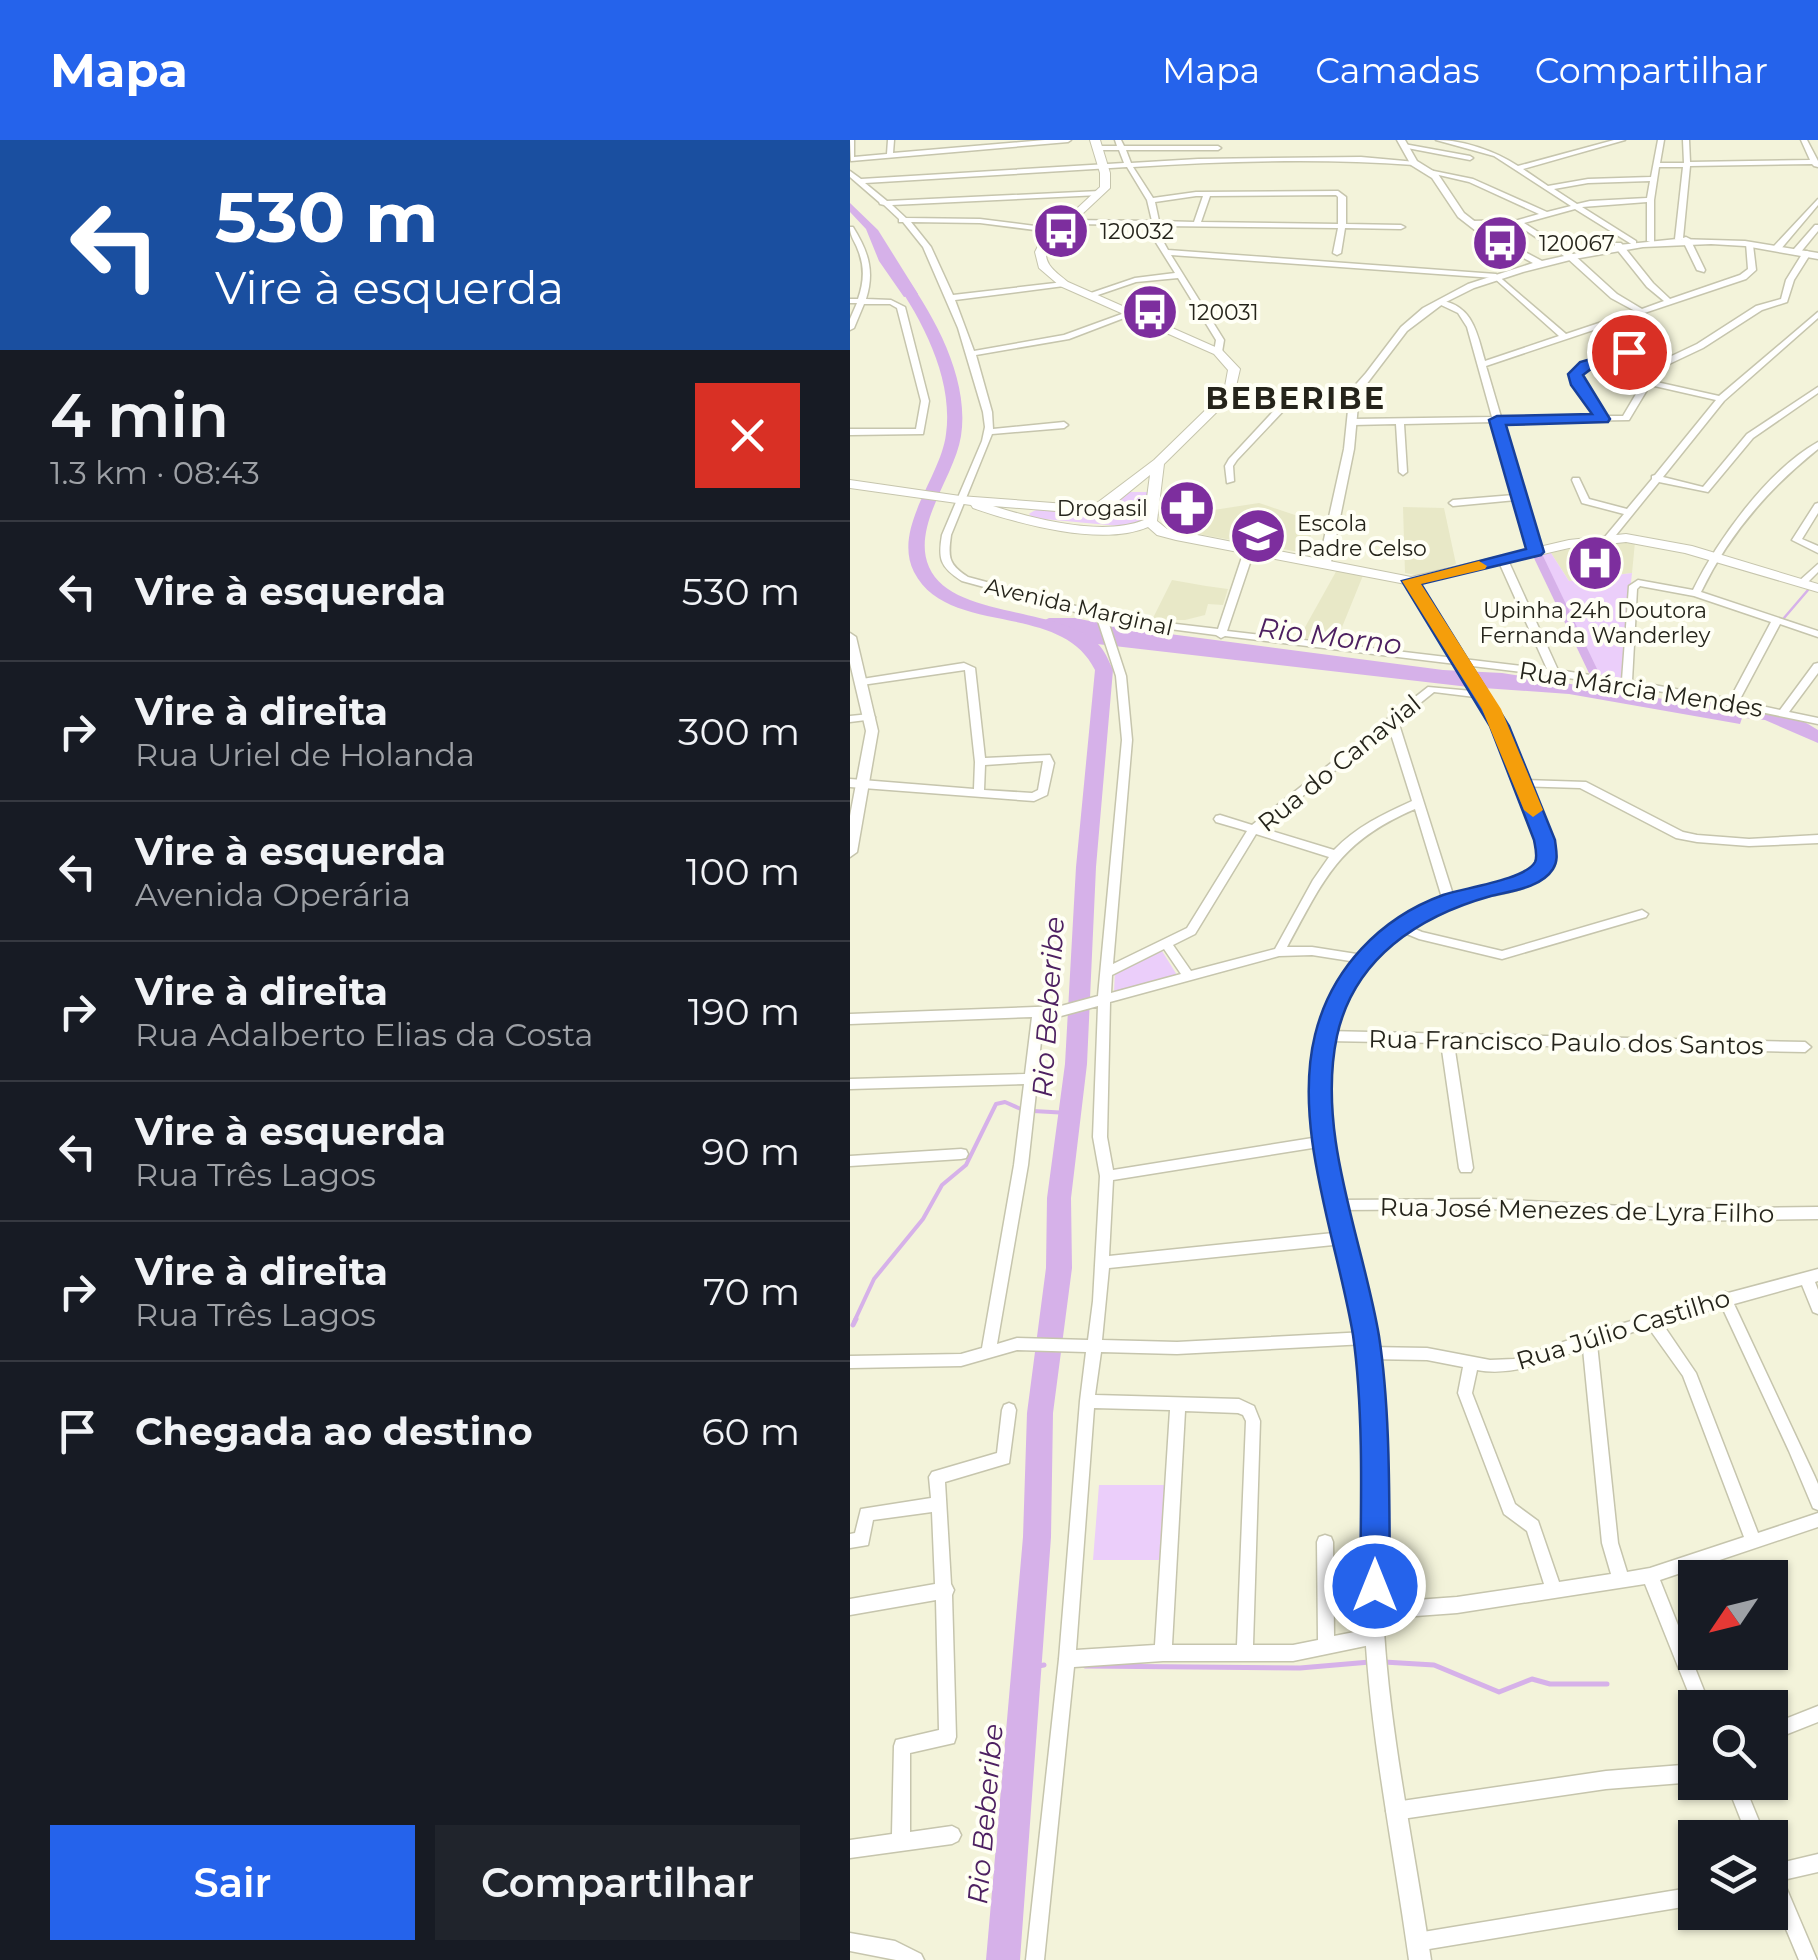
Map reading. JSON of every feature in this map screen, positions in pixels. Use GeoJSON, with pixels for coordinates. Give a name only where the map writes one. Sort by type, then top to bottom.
{"type":"FeatureCollection","features":[{"type":"Feature","properties":{"kind":"main road"},"geometry":{"type":"LineString","coordinates":[[850,484],[958,499],[1086,510],[1103,507],[1158,463],[1230,393],[1234,369],[1218,352],[1064,284],[1040,259],[1044,246],[1100,194],[1106,181],[1096,144]]}},
{"type":"Feature","properties":{"kind":"main road"},"geometry":{"type":"LineString","coordinates":[[1150,522],[1158,463]]}},
{"type":"Feature","properties":{"kind":"main road"},"geometry":{"type":"LineString","coordinates":[[1131,483],[1146,482],[1155,489]]}},
{"type":"Feature","properties":{"kind":"main road"},"geometry":{"type":"LineString","coordinates":[[958,499],[1007,516],[1130,530],[1150,522]]}},
{"type":"Feature","properties":{"kind":"main road"},"geometry":{"type":"LineString","coordinates":[[1007,516],[1004,506],[1016,502]]}},
{"type":"Feature","properties":{"kind":"main road"},"geometry":{"type":"LineString","coordinates":[[1150,522],[1162,532],[1176,536],[1411,581],[1609,538],[1662,543],[1818,588]]}},
{"type":"Feature","properties":{"kind":"street"},"geometry":{"type":"LineString","coordinates":[[851,140],[850,159],[1068,140]]}},
{"type":"Feature","properties":{"kind":"street"},"geometry":{"type":"LineString","coordinates":[[890,156],[891,140]]}},
{"type":"Feature","properties":{"kind":"street"},"geometry":{"type":"LineString","coordinates":[[937,151],[938,140]]}},
{"type":"Feature","properties":{"kind":"street"},"geometry":{"type":"LineString","coordinates":[[1440,140],[1482,149],[1633,242]]}},
{"type":"Feature","properties":{"kind":"street"},"geometry":{"type":"LineString","coordinates":[[1482,149],[1496,140]]}},
{"type":"Feature","properties":{"kind":"street"},"geometry":{"type":"LineString","coordinates":[[1515,170],[1622,140]]}},
{"type":"Feature","properties":{"kind":"street"},"geometry":{"type":"LineString","coordinates":[[1657,240],[1650,200],[1661,140]]}},
{"type":"Feature","properties":{"kind":"street"},"geometry":{"type":"LineString","coordinates":[[1686,140],[1683,239],[1701,270]]}},
{"type":"Feature","properties":{"kind":"street"},"geometry":{"type":"LineString","coordinates":[[1657,164],[1816,165],[1804,140]]}},
{"type":"Feature","properties":{"kind":"street"},"geometry":{"type":"LineString","coordinates":[[1400,142],[1470,158]]}},
{"type":"Feature","properties":{"kind":"street"},"geometry":{"type":"LineString","coordinates":[[1400,142],[1414,163]]}},
{"type":"Feature","properties":{"kind":"street"},"geometry":{"type":"LineString","coordinates":[[1120,143],[1128,164],[1152,200],[1167,252],[1220,340],[1218,352]]}},
{"type":"Feature","properties":{"kind":"street"},"geometry":{"type":"LineString","coordinates":[[1096,144],[1218,148]]}},
{"type":"Feature","properties":{"kind":"street"},"geometry":{"type":"LineString","coordinates":[[859,181],[1128,164],[1375,159],[1414,163],[1429,172],[1471,180],[1547,215]]}},
{"type":"Feature","properties":{"kind":"street"},"geometry":{"type":"LineString","coordinates":[[1429,172],[1454,208],[1471,223],[1541,264]]}},
{"type":"Feature","properties":{"kind":"street"},"geometry":{"type":"LineString","coordinates":[[850,173],[921,238],[950,298],[970,354],[989,417],[989,432],[1064,425]]}},
{"type":"Feature","properties":{"kind":"street"},"geometry":{"type":"LineString","coordinates":[[1547,188],[1588,181],[1654,179]]}},
{"type":"Feature","properties":{"kind":"street"},"geometry":{"type":"LineString","coordinates":[[1152,200],[1207,194],[1334,193],[1342,197],[1342,227],[1336,253]]}},
{"type":"Feature","properties":{"kind":"street"},"geometry":{"type":"LineString","coordinates":[[882,203],[1100,194]]}},
{"type":"Feature","properties":{"kind":"street"},"geometry":{"type":"LineString","coordinates":[[1198,223],[1207,194]]}},
{"type":"Feature","properties":{"kind":"street"},"geometry":{"type":"LineString","coordinates":[[1471,223],[1518,222],[1612,200],[1650,200]]}},
{"type":"Feature","properties":{"kind":"street"},"geometry":{"type":"LineString","coordinates":[[1776,248],[1818,201]]}},
{"type":"Feature","properties":{"kind":"street"},"geometry":{"type":"LineString","coordinates":[[902,220],[995,222],[1058,231]]}},
{"type":"Feature","properties":{"kind":"street"},"geometry":{"type":"LineString","coordinates":[[1068,222],[1401,226]]}},
{"type":"Feature","properties":{"kind":"street"},"geometry":{"type":"LineString","coordinates":[[1518,222],[1570,256],[1608,291],[1638,309]]}},
{"type":"Feature","properties":{"kind":"street"},"geometry":{"type":"LineString","coordinates":[[1353,422],[1620,419],[1627,416],[1664,362],[1700,346],[1760,308],[1784,300],[1790,280],[1818,228]]}},
{"type":"Feature","properties":{"kind":"street"},"geometry":{"type":"LineString","coordinates":[[850,230],[860,245],[869,276],[850,328]]}},
{"type":"Feature","properties":{"kind":"street"},"geometry":{"type":"LineString","coordinates":[[1230,481],[1229,466],[1284,405],[1354,393],[1374,375],[1411,322],[1494,276],[1618,244],[1657,240],[1683,239],[1807,253]]}},
{"type":"Feature","properties":{"kind":"street"},"geometry":{"type":"LineString","coordinates":[[1618,244],[1667,300]]}},
{"type":"Feature","properties":{"kind":"street"},"geometry":{"type":"LineString","coordinates":[[1481,365],[1748,274],[1752,270],[1750,245]]}},
{"type":"Feature","properties":{"kind":"street"},"geometry":{"type":"LineString","coordinates":[[1167,252],[1494,276],[1563,335]]}},
{"type":"Feature","properties":{"kind":"street"},"geometry":{"type":"LineString","coordinates":[[1089,295],[1135,280],[1180,274]]}},
{"type":"Feature","properties":{"kind":"street"},"geometry":{"type":"LineString","coordinates":[[950,298],[1064,284]]}},
{"type":"Feature","properties":{"kind":"street"},"geometry":{"type":"LineString","coordinates":[[850,302],[892,302],[905,314],[925,400],[920,431],[850,432]]}},
{"type":"Feature","properties":{"kind":"street"},"geometry":{"type":"LineString","coordinates":[[1442,302],[1461,311],[1469,323],[1535,552]]}},
{"type":"Feature","properties":{"kind":"street"},"geometry":{"type":"LineString","coordinates":[[970,354],[1066,337],[1133,313]]}},
{"type":"Feature","properties":{"kind":"street"},"geometry":{"type":"LineString","coordinates":[[1609,538],[1720,399],[1817,317]]}},
{"type":"Feature","properties":{"kind":"street"},"geometry":{"type":"LineString","coordinates":[[1603,419],[1575,379],[1579,370],[1661,342]]}},
{"type":"Feature","properties":{"kind":"street"},"geometry":{"type":"LineString","coordinates":[[1648,382],[1720,399]]}},
{"type":"Feature","properties":{"kind":"street"},"geometry":{"type":"LineString","coordinates":[[1655,478],[1705,490],[1750,436],[1818,389]]}},
{"type":"Feature","properties":{"kind":"street"},"geometry":{"type":"LineString","coordinates":[[1325,562],[1353,422],[1354,393]]}},
{"type":"Feature","properties":{"kind":"street"},"geometry":{"type":"LineString","coordinates":[[1400,424],[1402,472]]}},
{"type":"Feature","properties":{"kind":"street","name":"Avenida Marginal"},"geometry":{"type":"LineString","coordinates":[[989,432],[958,499],[944,550],[946,562],[956,572],[984,586],[1102,619],[1465,666]]}},
{"type":"Feature","properties":{"kind":"street"},"geometry":{"type":"LineString","coordinates":[[1696,593],[1713,556],[1788,468],[1818,445]]}},
{"type":"Feature","properties":{"kind":"street"},"geometry":{"type":"LineString","coordinates":[[1576,480],[1585,500],[1627,512]]}},
{"type":"Feature","properties":{"kind":"street"},"geometry":{"type":"LineString","coordinates":[[1453,503],[1519,497]]}},
{"type":"Feature","properties":{"kind":"street"},"geometry":{"type":"LineString","coordinates":[[1818,506],[1797,540],[1818,550]]}},
{"type":"Feature","properties":{"kind":"street"},"geometry":{"type":"LineString","coordinates":[[1221,635],[1250,548]]}},
{"type":"Feature","properties":{"kind":"street"},"geometry":{"type":"LineString","coordinates":[[1503,560],[1554,672]]}},
{"type":"Feature","properties":{"kind":"street"},"geometry":{"type":"LineString","coordinates":[[1802,583],[1818,567]]}},
{"type":"Feature","properties":{"kind":"street"},"geometry":{"type":"LineString","coordinates":[[1411,581],[1481,692],[1524,784],[1544,840],[1544,867],[1513,884],[1448,901],[1400,926],[1363,959],[1339,997],[1326,1036],[1322,1094],[1325,1141],[1367,1346],[1375,1493],[1377,1654],[1395,1811],[1418,1951],[1678,1899]]}},
{"type":"Feature","properties":{"kind":"street"},"geometry":{"type":"LineString","coordinates":[[1627,684],[1634,584],[1696,593],[1818,634]]}},
{"type":"Feature","properties":{"kind":"street"},"geometry":{"type":"LineString","coordinates":[[1035,1960],[1068,1659],[1107,1176],[1100,1138],[1104,1000],[1127,740],[1121,676],[1102,619]]}},
{"type":"Feature","properties":{"kind":"street"},"geometry":{"type":"LineString","coordinates":[[1734,702],[1777,620]]}},
{"type":"Feature","properties":{"kind":"street"},"geometry":{"type":"LineString","coordinates":[[850,637],[870,717],[871,746],[857,782],[850,852]]}},
{"type":"Feature","properties":{"kind":"street"},"geometry":{"type":"LineString","coordinates":[[862,682],[964,666],[970,670],[980,762],[979,791]]}},
{"type":"Feature","properties":{"kind":"street","name":"Rua Márcia Mendes"},"geometry":{"type":"LineString","coordinates":[[1465,666],[1554,672],[1734,702],[1818,721]]}},
{"type":"Feature","properties":{"kind":"street"},"geometry":{"type":"LineString","coordinates":[[1783,713],[1816,672]]}},
{"type":"Feature","properties":{"kind":"street","name":"Rua do Canavial"},"geometry":{"type":"LineString","coordinates":[[1106,973],[1113,966],[1190,931],[1201,920],[1254,828],[1432,688],[1481,692]]}},
{"type":"Feature","properties":{"kind":"street"},"geometry":{"type":"LineString","coordinates":[[850,719],[870,717]]}},
{"type":"Feature","properties":{"kind":"street"},"geometry":{"type":"LineString","coordinates":[[1392,719],[1448,901]]}},
{"type":"Feature","properties":{"kind":"street"},"geometry":{"type":"LineString","coordinates":[[857,782],[1038,796],[1043,792],[1049,763],[1042,756],[980,762]]}},
{"type":"Feature","properties":{"kind":"street"},"geometry":{"type":"LineString","coordinates":[[1524,784],[1582,784],[1680,836],[1696,839],[1746,844],[1818,839]]}},
{"type":"Feature","properties":{"kind":"street"},"geometry":{"type":"LineString","coordinates":[[1279,952],[1333,854],[1375,822],[1418,803]]}},
{"type":"Feature","properties":{"kind":"street"},"geometry":{"type":"LineString","coordinates":[[1220,820],[1333,854]]}},
{"type":"Feature","properties":{"kind":"street"},"geometry":{"type":"LineString","coordinates":[[1400,926],[1419,935],[1502,955],[1642,914]]}},
{"type":"Feature","properties":{"kind":"street"},"geometry":{"type":"LineString","coordinates":[[1167,944],[1188,976]]}},
{"type":"Feature","properties":{"kind":"street"},"geometry":{"type":"LineString","coordinates":[[850,1019],[1038,1014],[1279,952],[1363,959]]}},
{"type":"Feature","properties":{"kind":"street"},"geometry":{"type":"LineString","coordinates":[[988,1352],[1029,1111],[1038,1014]]}},
{"type":"Feature","properties":{"kind":"street","name":"Rua Francisco Paulo dos Santos"},"geometry":{"type":"LineString","coordinates":[[1326,1036],[1805,1047]]}},
{"type":"Feature","properties":{"kind":"street"},"geometry":{"type":"LineString","coordinates":[[1447,1040],[1466,1168]]}},
{"type":"Feature","properties":{"kind":"street"},"geometry":{"type":"LineString","coordinates":[[850,1084],[1033,1079]]}},
{"type":"Feature","properties":{"kind":"street"},"geometry":{"type":"LineString","coordinates":[[1107,1176],[1325,1141]]}},
{"type":"Feature","properties":{"kind":"street"},"geometry":{"type":"LineString","coordinates":[[850,1161],[960,1154]]}},
{"type":"Feature","properties":{"kind":"street","name":"Rua José Menezes de Lyra Filho"},"geometry":{"type":"LineString","coordinates":[[1337,1206],[1491,1204],[1681,1215],[1818,1213]]}},
{"type":"Feature","properties":{"kind":"street"},"geometry":{"type":"LineString","coordinates":[[1102,1262],[1343,1238]]}},
{"type":"Feature","properties":{"kind":"street"},"geometry":{"type":"LineString","coordinates":[[1812,1276],[1818,1308]]}},
{"type":"Feature","properties":{"kind":"street","name":"Rua Júlio Castilho"},"geometry":{"type":"LineString","coordinates":[[850,1362],[962,1360],[1032,1345],[1367,1346],[1514,1365],[1725,1298],[1812,1276]]}},
{"type":"Feature","properties":{"kind":"street"},"geometry":{"type":"LineString","coordinates":[[1725,1298],[1760,1382],[1798,1448],[1818,1503]]}},
{"type":"Feature","properties":{"kind":"street"},"geometry":{"type":"LineString","coordinates":[[1652,1320],[1689,1374],[1754,1542]]}},
{"type":"Feature","properties":{"kind":"street"},"geometry":{"type":"LineString","coordinates":[[1589,1339],[1610,1543],[1621,1580]]}},
{"type":"Feature","properties":{"kind":"street"},"geometry":{"type":"LineString","coordinates":[[1471,1362],[1465,1392],[1486,1439],[1502,1494],[1510,1509],[1533,1526],[1553,1589]]}},
{"type":"Feature","properties":{"kind":"street"},"geometry":{"type":"LineString","coordinates":[[1087,1401],[1178,1407],[1239,1406],[1252,1416],[1245,1651]]}},
{"type":"Feature","properties":{"kind":"street"},"geometry":{"type":"LineString","coordinates":[[1163,1653],[1178,1407]]}},
{"type":"Feature","properties":{"kind":"street"},"geometry":{"type":"LineString","coordinates":[[901,1843],[902,1746],[948,1738],[944,1708],[946,1590],[936,1477],[1004,1458],[1010,1410]]}},
{"type":"Feature","properties":{"kind":"street"},"geometry":{"type":"LineString","coordinates":[[850,1541],[862,1540],[866,1514],[939,1504]]}},
{"type":"Feature","properties":{"kind":"street"},"geometry":{"type":"LineString","coordinates":[[1375,1611],[1457,1605],[1650,1576],[1818,1520]]}},
{"type":"Feature","properties":{"kind":"street"},"geometry":{"type":"LineString","coordinates":[[1325,1542],[1326,1647]]}},
{"type":"Feature","properties":{"kind":"street"},"geometry":{"type":"LineString","coordinates":[[1650,1576],[1696,1690]]}},
{"type":"Feature","properties":{"kind":"street"},"geometry":{"type":"LineString","coordinates":[[850,1607],[946,1590]]}},
{"type":"Feature","properties":{"kind":"street"},"geometry":{"type":"LineString","coordinates":[[1068,1659],[1163,1653],[1293,1652],[1326,1647],[1377,1654]]}},
{"type":"Feature","properties":{"kind":"street"},"geometry":{"type":"LineString","coordinates":[[1788,1726],[1818,1714]]}},
{"type":"Feature","properties":{"kind":"street"},"geometry":{"type":"LineString","coordinates":[[1395,1811],[1606,1780],[1678,1775]]}},
{"type":"Feature","properties":{"kind":"street"},"geometry":{"type":"LineString","coordinates":[[850,1850],[952,1835]]}},
{"type":"Feature","properties":{"kind":"street"},"geometry":{"type":"LineString","coordinates":[[1788,1869],[1818,1863]]}},
{"type":"Feature","properties":{"kind":"street"},"geometry":{"type":"LineString","coordinates":[[1788,1914],[1808,1960]]}},
{"type":"Feature","properties":{"kind":"street"},"geometry":{"type":"LineString","coordinates":[[850,1942],[896,1950],[915,1960]]}},
{"type":"Feature","properties":{"kind":"shaded area"},"geometry":{"type":"Polygon","coordinates":[[[850,203],[878,230],[918,294],[904,297],[879,261],[866,229],[850,212],[850,203]]]}},
{"type":"Feature","properties":{"kind":"shaded area"},"geometry":{"type":"Polygon","coordinates":[[[1130,492],[1148,492],[1146,520],[1129,527],[1033,518],[1029,514],[1049,508],[1099,510],[1130,492]]]}},
{"type":"Feature","properties":{"kind":"shaded area","name":"Escola Padre Celso"},"geometry":{"type":"Polygon","coordinates":[[[1259,503],[1319,523],[1306,543],[1323,545],[1321,556],[1165,528],[1175,516],[1259,503]]]}},
{"type":"Feature","properties":{"kind":"shaded area"},"geometry":{"type":"Polygon","coordinates":[[[1403,507],[1444,508],[1456,564],[1421,576],[1405,573],[1403,507]]]}},
{"type":"Feature","properties":{"kind":"shaded area","name":"Upinha 24h Doutora Fernanda Wanderley"},"geometry":{"type":"Polygon","coordinates":[[[1635,542],[1632,573],[1569,581],[1551,553],[1587,545],[1635,542]]]}},
{"type":"Feature","properties":{"kind":"shaded area"},"geometry":{"type":"Polygon","coordinates":[[[1551,553],[1569,581],[1632,573],[1621,678],[1592,677],[1536,556],[1551,553]]]}},
{"type":"Feature","properties":{"kind":"shaded area"},"geometry":{"type":"Polygon","coordinates":[[[1338,568],[1364,573],[1336,642],[1299,638],[1338,568]]]}},
{"type":"Feature","properties":{"kind":"shaded area"},"geometry":{"type":"Polygon","coordinates":[[[1172,580],[1228,589],[1223,605],[1208,604],[1205,615],[1185,620],[1152,620],[1172,580]]]}},
{"type":"Feature","properties":{"kind":"shaded area"},"geometry":{"type":"Polygon","coordinates":[[[1075,618],[1124,628],[1443,670],[1502,673],[1744,712],[1740,724],[1569,694],[1469,687],[1097,644],[1083,634],[1045,620],[1075,618]]]}},
{"type":"Feature","properties":{"kind":"shaded area"},"geometry":{"type":"Polygon","coordinates":[[[1162,951],[1177,975],[1114,992],[1115,971],[1162,951]]]}},
{"type":"Feature","properties":{"kind":"shaded area"},"geometry":{"type":"Polygon","coordinates":[[[1099,1485],[1168,1485],[1164,1560],[1093,1560],[1099,1485]]]}},
{"type":"Feature","properties":{"kind":"waterway","name":"Rio Beberibe"},"geometry":{"type":"LineString","coordinates":[[895,271],[928,326],[952,393],[954,434],[918,541],[923,573],[940,591],[964,603],[1075,635],[1094,649],[1104,670],[1086,867],[1076,1064],[1059,1198],[1059,1268],[1040,1413],[1037,1537],[1003,1960]]}},
{"type":"Feature","properties":{"kind":"waterway"},"geometry":{"type":"LineString","coordinates":[[1538,556],[1593,671]]}},
{"type":"Feature","properties":{"kind":"waterway"},"geometry":{"type":"LineString","coordinates":[[1784,618],[1808,590]]}},
{"type":"Feature","properties":{"kind":"waterway","name":"Rio Morno"},"geometry":{"type":"LineString","coordinates":[[1673,706],[1768,715],[1818,737]]}},
{"type":"Feature","properties":{"kind":"waterway"},"geometry":{"type":"LineString","coordinates":[[854,1322],[874,1279],[923,1219],[942,1185],[966,1165],[996,1104],[1005,1102],[1023,1110]]}},
{"type":"Feature","properties":{"kind":"waterway"},"geometry":{"type":"LineString","coordinates":[[1033,1111],[1069,1113]]}},
{"type":"Feature","properties":{"kind":"waterway"},"geometry":{"type":"LineString","coordinates":[[853,1325],[856,1319]]}},
{"type":"Feature","properties":{"kind":"waterway"},"geometry":{"type":"LineString","coordinates":[[1085,1666],[1300,1668],[1370,1662]]}},
{"type":"Feature","properties":{"kind":"waterway"},"geometry":{"type":"LineString","coordinates":[[1384,1662],[1434,1665],[1499,1692],[1532,1679],[1550,1684],[1607,1684]]}},
{"type":"Feature","properties":{"kind":"waterway"},"geometry":{"type":"LineString","coordinates":[[1026,1668],[1044,1665]]}},
{"type":"Feature","properties":{"kind":"slow traffic"},"geometry":{"type":"LineString","coordinates":[[1479,566],[1411,581],[1491,709],[1533,810]]}},
{"type":"Feature","properties":{"kind":"place","name":"120032"},"geometry":{"type":"Point","coordinates":[1061,231]}},
{"type":"Feature","properties":{"kind":"place","name":"120067"},"geometry":{"type":"Point","coordinates":[1500,243]}},
{"type":"Feature","properties":{"kind":"place","name":"120031"},"geometry":{"type":"Point","coordinates":[1150,312]}},
{"type":"Feature","properties":{"kind":"place","name":"Drogasil"},"geometry":{"type":"Point","coordinates":[1187,508]}},
{"type":"Feature","properties":{"kind":"place","name":"Escola Padre Celso"},"geometry":{"type":"Point","coordinates":[1258,536]}},
{"type":"Feature","properties":{"kind":"place","name":"Upinha 24h Doutora Fernanda Wanderley"},"geometry":{"type":"Point","coordinates":[1595,563]}},
{"type":"Feature","properties":{"kind":"district","name":"BEBERIBE"},"geometry":{"type":"Point","coordinates":[1296,398]}},
{"type":"Feature","properties":{"kind":"route"},"geometry":{"type":"LineString","coordinates":[[1375,1586],[1375,1493],[1366,1338],[1325,1141],[1322,1094],[1326,1036],[1348,979],[1374,947],[1411,918],[1448,901],[1538,874],[1547,857],[1524,784],[1500,726],[1411,581],[1535,552],[1497,420],[1603,419],[1578,385],[1576,374],[1586,366],[1629,352]]}}]}
